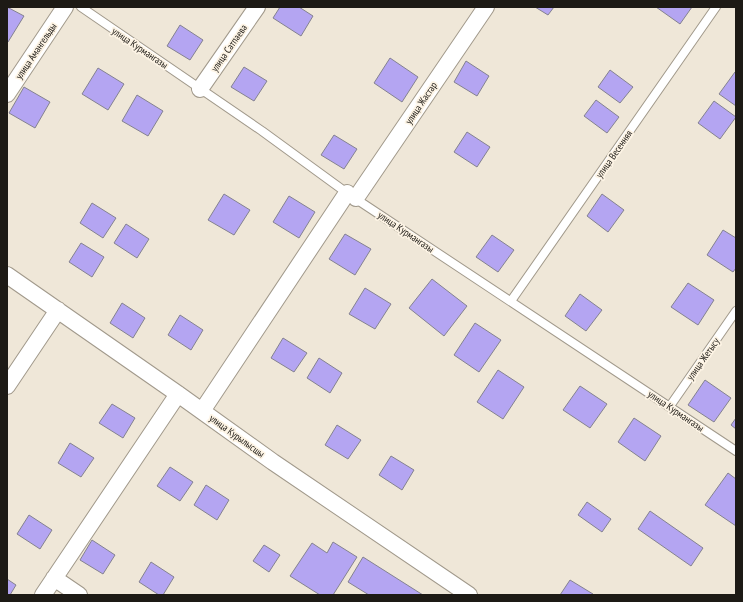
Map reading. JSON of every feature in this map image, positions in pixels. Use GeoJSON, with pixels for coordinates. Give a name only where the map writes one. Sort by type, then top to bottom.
{"type":"FeatureCollection","features":[{"type":"Feature","properties":{"kind":"street","name":"улица Амангельды"},"geometry":{"type":"LineString","coordinates":[[7,94],[65,7]]}},
{"type":"Feature","properties":{"kind":"street","name":"улица Сатпаева"},"geometry":{"type":"LineString","coordinates":[[200,89],[257,7]]}},
{"type":"Feature","properties":{"kind":"street","name":"улица Жастар"},"geometry":{"type":"LineString","coordinates":[[202,411],[486,7]]}},
{"type":"Feature","properties":{"kind":"street","name":"улица Курылысшы"},"geometry":{"type":"LineString","coordinates":[[7,274],[273,462],[469,595]]}},
{"type":"Feature","properties":{"kind":"street"},"geometry":{"type":"LineString","coordinates":[[7,386],[58,310]]}},
{"type":"Feature","properties":{"kind":"street"},"geometry":{"type":"LineString","coordinates":[[43,595],[178,394]]}},
{"type":"Feature","properties":{"kind":"street"},"geometry":{"type":"LineString","coordinates":[[54,578],[79,595]]}},
{"type":"Feature","properties":{"kind":"lane","name":"улица Курмангазы"},"geometry":{"type":"LineString","coordinates":[[81,7],[262,131],[352,196],[736,451]]}},
{"type":"Feature","properties":{"kind":"lane","name":"улица Весенняя"},"geometry":{"type":"LineString","coordinates":[[511,301],[716,7]]}},
{"type":"Feature","properties":{"kind":"lane","name":"улица Жетысу"},"geometry":{"type":"LineString","coordinates":[[670,406],[736,311]]}},
{"type":"Feature","properties":{"kind":"building"},"geometry":{"type":"Polygon","coordinates":[[[7,7],[24,16],[8,42],[7,41],[7,7]]]}},
{"type":"Feature","properties":{"kind":"building"},"geometry":{"type":"Polygon","coordinates":[[[280,7],[299,7],[313,16],[301,36],[273,18],[280,7]]]}},
{"type":"Feature","properties":{"kind":"building"},"geometry":{"type":"Polygon","coordinates":[[[535,7],[554,7],[548,15],[535,7]]]}},
{"type":"Feature","properties":{"kind":"building"},"geometry":{"type":"Polygon","coordinates":[[[656,7],[692,7],[680,24],[656,7]]]}},
{"type":"Feature","properties":{"kind":"building"},"geometry":{"type":"Polygon","coordinates":[[[180,25],[203,40],[190,60],[167,46],[180,25]]]}},
{"type":"Feature","properties":{"kind":"building"},"geometry":{"type":"Polygon","coordinates":[[[390,58],[418,77],[402,102],[374,83],[390,58]]]}},
{"type":"Feature","properties":{"kind":"building"},"geometry":{"type":"Polygon","coordinates":[[[466,61],[489,76],[477,96],[454,82],[466,61]]]}},
{"type":"Feature","properties":{"kind":"building"},"geometry":{"type":"Polygon","coordinates":[[[244,67],[267,81],[254,101],[231,87],[244,67]]]}},
{"type":"Feature","properties":{"kind":"building"},"geometry":{"type":"Polygon","coordinates":[[[98,68],[124,84],[108,110],[82,94],[98,68]]]}},
{"type":"Feature","properties":{"kind":"building"},"geometry":{"type":"Polygon","coordinates":[[[610,70],[633,87],[620,103],[598,87],[610,70]]]}},
{"type":"Feature","properties":{"kind":"building"},"geometry":{"type":"Polygon","coordinates":[[[735,72],[736,73],[736,106],[719,94],[735,72]]]}},
{"type":"Feature","properties":{"kind":"building"},"geometry":{"type":"Polygon","coordinates":[[[24,87],[50,102],[35,128],[9,113],[24,87]]]}},
{"type":"Feature","properties":{"kind":"building"},"geometry":{"type":"Polygon","coordinates":[[[137,95],[163,111],[148,136],[122,121],[137,95]]]}},
{"type":"Feature","properties":{"kind":"building"},"geometry":{"type":"Polygon","coordinates":[[[596,100],[619,117],[607,133],[584,116],[596,100]]]}},
{"type":"Feature","properties":{"kind":"building"},"geometry":{"type":"Polygon","coordinates":[[[714,101],[736,117],[720,139],[698,123],[714,101]]]}},
{"type":"Feature","properties":{"kind":"building"},"geometry":{"type":"Polygon","coordinates":[[[467,132],[490,147],[477,167],[454,152],[467,132]]]}},
{"type":"Feature","properties":{"kind":"building"},"geometry":{"type":"Polygon","coordinates":[[[334,135],[357,149],[344,169],[321,155],[334,135]]]}},
{"type":"Feature","properties":{"kind":"building"},"geometry":{"type":"Polygon","coordinates":[[[224,194],[250,210],[234,235],[208,220],[224,194]]]}},
{"type":"Feature","properties":{"kind":"building"},"geometry":{"type":"Polygon","coordinates":[[[602,194],[624,210],[608,232],[587,216],[602,194]]]}},
{"type":"Feature","properties":{"kind":"building"},"geometry":{"type":"Polygon","coordinates":[[[289,196],[315,212],[299,238],[273,222],[289,196]]]}},
{"type":"Feature","properties":{"kind":"building"},"geometry":{"type":"Polygon","coordinates":[[[92,203],[116,218],[103,238],[80,223],[92,203]]]}},
{"type":"Feature","properties":{"kind":"building"},"geometry":{"type":"Polygon","coordinates":[[[126,224],[149,239],[137,258],[114,243],[126,224]]]}},
{"type":"Feature","properties":{"kind":"building"},"geometry":{"type":"Polygon","coordinates":[[[723,230],[736,238],[736,268],[733,272],[707,255],[723,230]]]}},
{"type":"Feature","properties":{"kind":"building"},"geometry":{"type":"Polygon","coordinates":[[[345,234],[371,249],[355,275],[329,259],[345,234]]]}},
{"type":"Feature","properties":{"kind":"building"},"geometry":{"type":"Polygon","coordinates":[[[492,235],[514,250],[498,272],[476,257],[492,235]]]}},
{"type":"Feature","properties":{"kind":"building"},"geometry":{"type":"Polygon","coordinates":[[[81,243],[104,257],[92,277],[69,262],[81,243]]]}},
{"type":"Feature","properties":{"kind":"building"},"geometry":{"type":"Polygon","coordinates":[[[432,279],[467,306],[444,336],[409,308],[432,279]]]}},
{"type":"Feature","properties":{"kind":"building"},"geometry":{"type":"Polygon","coordinates":[[[688,283],[714,300],[698,325],[671,307],[688,283]]]}},
{"type":"Feature","properties":{"kind":"building"},"geometry":{"type":"Polygon","coordinates":[[[365,288],[391,304],[375,329],[349,314],[365,288]]]}},
{"type":"Feature","properties":{"kind":"building"},"geometry":{"type":"Polygon","coordinates":[[[580,294],[602,310],[586,331],[565,316],[580,294]]]}},
{"type":"Feature","properties":{"kind":"building"},"geometry":{"type":"Polygon","coordinates":[[[122,303],[145,318],[133,338],[110,323],[122,303]]]}},
{"type":"Feature","properties":{"kind":"building"},"geometry":{"type":"Polygon","coordinates":[[[180,315],[203,330],[191,350],[168,335],[180,315]]]}},
{"type":"Feature","properties":{"kind":"building"},"geometry":{"type":"Polygon","coordinates":[[[475,323],[501,340],[479,372],[454,355],[475,323]]]}},
{"type":"Feature","properties":{"kind":"building"},"geometry":{"type":"Polygon","coordinates":[[[283,338],[307,353],[294,372],[271,358],[283,338]]]}},
{"type":"Feature","properties":{"kind":"building"},"geometry":{"type":"Polygon","coordinates":[[[319,358],[342,373],[330,393],[307,378],[319,358]]]}},
{"type":"Feature","properties":{"kind":"building"},"geometry":{"type":"Polygon","coordinates":[[[498,370],[524,387],[503,419],[477,402],[498,370]]]}},
{"type":"Feature","properties":{"kind":"building"},"geometry":{"type":"Polygon","coordinates":[[[705,380],[731,398],[714,422],[688,405],[705,380]]]}},
{"type":"Feature","properties":{"kind":"building"},"geometry":{"type":"Polygon","coordinates":[[[580,386],[607,404],[590,428],[563,410],[580,386]]]}},
{"type":"Feature","properties":{"kind":"building"},"geometry":{"type":"Polygon","coordinates":[[[112,404],[135,418],[123,438],[99,423],[112,404]]]}},
{"type":"Feature","properties":{"kind":"building"},"geometry":{"type":"Polygon","coordinates":[[[634,418],[661,436],[645,461],[618,442],[634,418]]]}},
{"type":"Feature","properties":{"kind":"building"},"geometry":{"type":"Polygon","coordinates":[[[736,418],[736,429],[731,425],[736,418]]]}},
{"type":"Feature","properties":{"kind":"building"},"geometry":{"type":"Polygon","coordinates":[[[337,425],[361,440],[348,459],[325,445],[337,425]]]}},
{"type":"Feature","properties":{"kind":"building"},"geometry":{"type":"Polygon","coordinates":[[[70,443],[94,458],[81,477],[58,463],[70,443]]]}},
{"type":"Feature","properties":{"kind":"building"},"geometry":{"type":"Polygon","coordinates":[[[391,456],[414,470],[402,490],[379,475],[391,456]]]}},
{"type":"Feature","properties":{"kind":"building"},"geometry":{"type":"Polygon","coordinates":[[[170,467],[193,482],[180,501],[157,486],[170,467]]]}},
{"type":"Feature","properties":{"kind":"building"},"geometry":{"type":"Polygon","coordinates":[[[728,473],[736,479],[736,526],[705,505],[728,473]]]}},
{"type":"Feature","properties":{"kind":"building"},"geometry":{"type":"Polygon","coordinates":[[[206,485],[229,500],[217,520],[194,505],[206,485]]]}},
{"type":"Feature","properties":{"kind":"building"},"geometry":{"type":"Polygon","coordinates":[[[587,502],[611,519],[602,532],[578,515],[587,502]]]}},
{"type":"Feature","properties":{"kind":"building"},"geometry":{"type":"Polygon","coordinates":[[[650,511],[703,548],[691,566],[638,529],[650,511]]]}},
{"type":"Feature","properties":{"kind":"building"},"geometry":{"type":"Polygon","coordinates":[[[29,515],[52,530],[40,549],[17,534],[29,515]]]}},
{"type":"Feature","properties":{"kind":"building"},"geometry":{"type":"Polygon","coordinates":[[[92,540],[115,555],[103,574],[80,560],[92,540]]]}},
{"type":"Feature","properties":{"kind":"building"},"geometry":{"type":"Polygon","coordinates":[[[333,542],[357,557],[333,595],[320,595],[290,576],[312,543],[327,553],[333,542]]]}},
{"type":"Feature","properties":{"kind":"building"},"geometry":{"type":"Polygon","coordinates":[[[264,545],[280,555],[269,572],[253,561],[264,545]]]}},
{"type":"Feature","properties":{"kind":"building"},"geometry":{"type":"Polygon","coordinates":[[[363,557],[423,595],[369,595],[348,582],[363,557]]]}},
{"type":"Feature","properties":{"kind":"building"},"geometry":{"type":"Polygon","coordinates":[[[151,562],[174,577],[163,595],[159,595],[139,582],[151,562]]]}},
{"type":"Feature","properties":{"kind":"building"},"geometry":{"type":"Polygon","coordinates":[[[7,579],[16,585],[10,595],[7,595],[7,579]]]}},
{"type":"Feature","properties":{"kind":"building"},"geometry":{"type":"Polygon","coordinates":[[[570,580],[593,594],[593,595],[560,595],[570,580]]]}}]}
